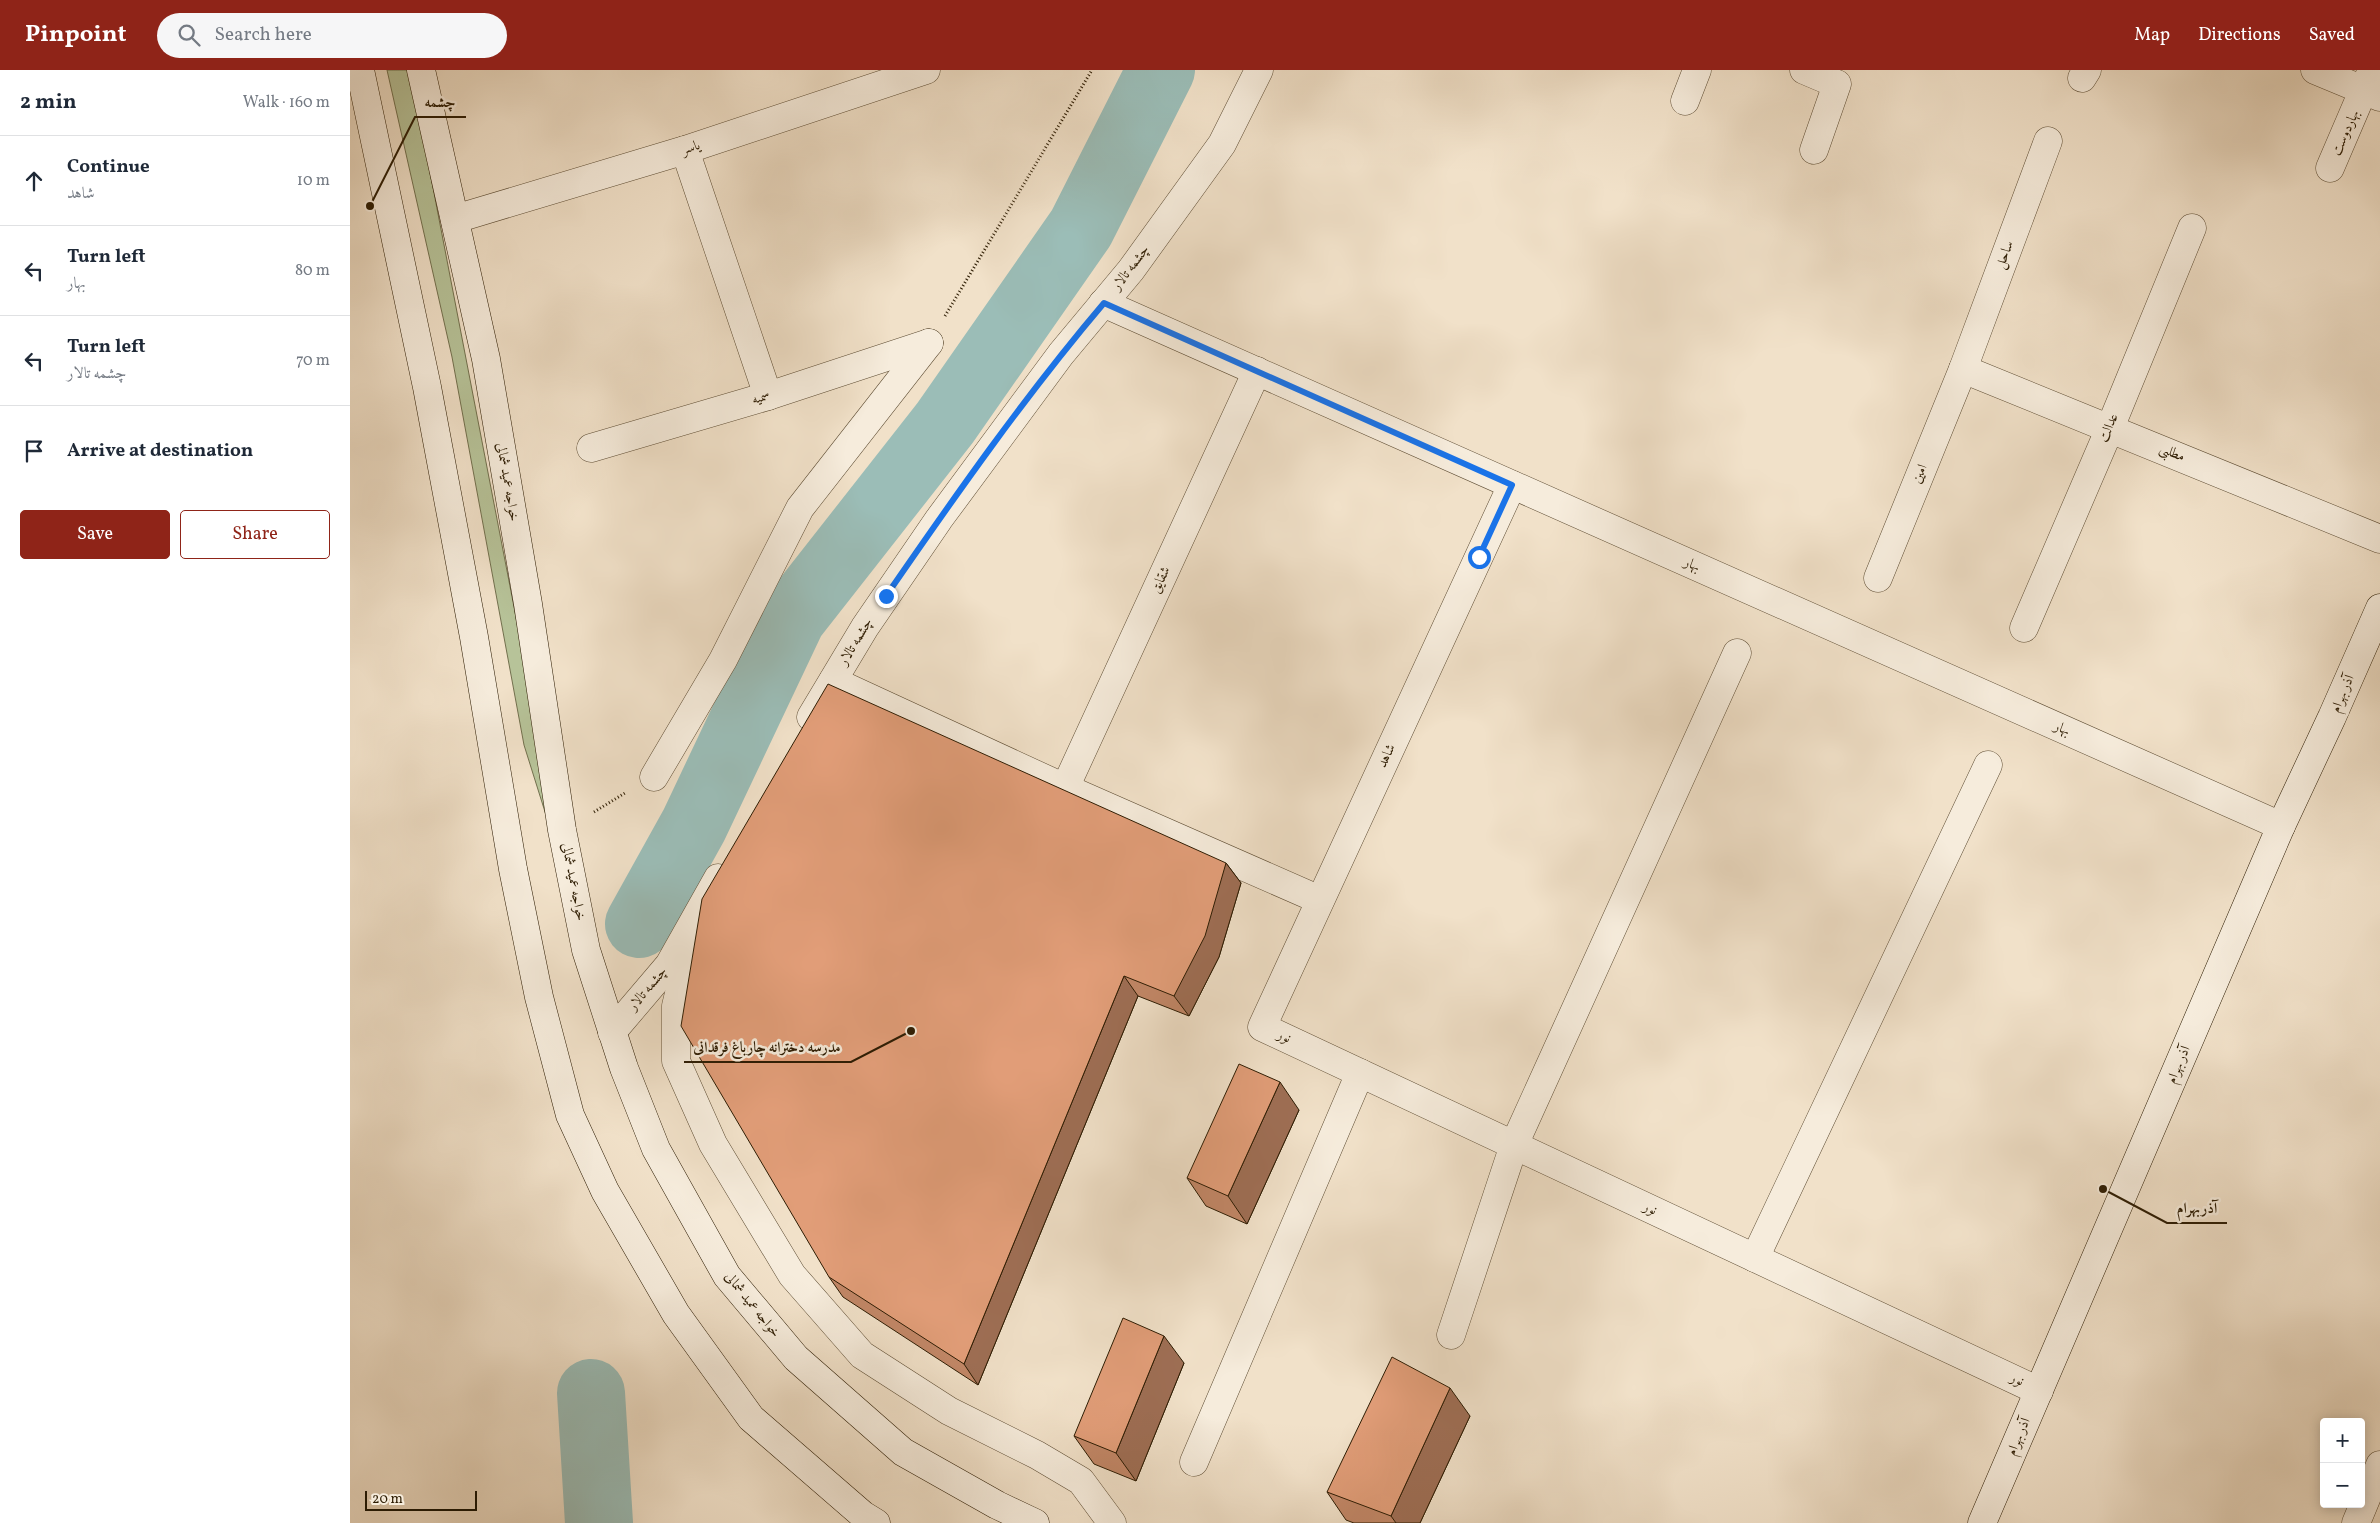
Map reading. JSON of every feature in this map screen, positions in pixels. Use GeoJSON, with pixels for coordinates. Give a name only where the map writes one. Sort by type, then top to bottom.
{"type":"FeatureCollection","features":[{"type":"Feature","properties":{"kind":"street"},"geometry":{"type":"LineString","coordinates":[[360,70],[429,396],[474,637],[513,869],[539,997],[570,1115],[606,1191],[676,1314],[751,1418],[863,1515],[876,1523]]}},
{"type":"Feature","properties":{"kind":"street","name":"خواجه عمید شمالی"},"geometry":{"type":"LineString","coordinates":[[421,70],[488,369],[528,604],[562,830],[586,950],[612,1032],[656,1149],[726,1276],[796,1358],[902,1452],[997,1505],[1035,1523]]}},
{"type":"Feature","properties":{"kind":"street","name":"یاسر"},"geometry":{"type":"LineString","coordinates":[[455,219],[686,150],[926,70]]}},
{"type":"Feature","properties":{"kind":"street","name":"چشمه تالار"},"geometry":{"type":"LineString","coordinates":[[799,738],[864,627],[939,518],[1061,354],[1131,270],[1222,144],[1259,70]]}},
{"type":"Feature","properties":{"kind":"street"},"geometry":{"type":"LineString","coordinates":[[1685,101],[1697,70]]}},
{"type":"Feature","properties":{"kind":"street"},"geometry":{"type":"LineString","coordinates":[[1804,70],[1837,84],[1814,150]]}},
{"type":"Feature","properties":{"kind":"street"},"geometry":{"type":"LineString","coordinates":[[2315,70],[2372,86]]}},
{"type":"Feature","properties":{"kind":"street","name":"بهاردوست"},"geometry":{"type":"LineString","coordinates":[[2330,168],[2372,86]]}},
{"type":"Feature","properties":{"kind":"street","name":"ساحل"},"geometry":{"type":"LineString","coordinates":[[1963,369],[2048,141]]}},
{"type":"Feature","properties":{"kind":"street"},"geometry":{"type":"LineString","coordinates":[[686,150],[768,396]]}},
{"type":"Feature","properties":{"kind":"street","name":"عدالت"},"geometry":{"type":"LineString","coordinates":[[2024,628],[2110,428],[2192,228]]}},
{"type":"Feature","properties":{"kind":"street","name":"بهار"},"geometry":{"type":"LineString","coordinates":[[1104,303],[2281,826]]}},
{"type":"Feature","properties":{"kind":"street"},"geometry":{"type":"LineString","coordinates":[[654,777],[722,660],[800,508],[929,343]]}},
{"type":"Feature","properties":{"kind":"street","name":"سمیه"},"geometry":{"type":"LineString","coordinates":[[591,448],[768,396],[929,343]]}},
{"type":"Feature","properties":{"kind":"street","name":"مطلبی"},"geometry":{"type":"LineString","coordinates":[[1963,369],[2380,539]]}},
{"type":"Feature","properties":{"kind":"street","name":"امین"},"geometry":{"type":"LineString","coordinates":[[1878,578],[1963,369]]}},
{"type":"Feature","properties":{"kind":"street","name":"شقایق"},"geometry":{"type":"LineString","coordinates":[[1065,788],[1257,372]]}},
{"type":"Feature","properties":{"kind":"street","name":"شاهد"},"geometry":{"type":"LineString","coordinates":[[1262,1027],[1512,485]]}},
{"type":"Feature","properties":{"kind":"street","name":"آذر بهرام"},"geometry":{"type":"LineString","coordinates":[[1982,1523],[2281,826],[2380,608]]}},
{"type":"Feature","properties":{"kind":"street"},"geometry":{"type":"LineString","coordinates":[[1451,1335],[1514,1145],[1737,653]]}},
{"type":"Feature","properties":{"kind":"street"},"geometry":{"type":"LineString","coordinates":[[833,681],[1065,788],[1320,900]]}},
{"type":"Feature","properties":{"kind":"street"},"geometry":{"type":"LineString","coordinates":[[1755,1258],[1988,765]]}},
{"type":"Feature","properties":{"kind":"street","name":"چشمه تالار"},"geometry":{"type":"LineString","coordinates":[[612,1032],[669,965],[728,860]]}},
{"type":"Feature","properties":{"kind":"street"},"geometry":{"type":"LineString","coordinates":[[696,917],[676,1006],[676,1061],[713,1144],[792,1275],[862,1355],[949,1411],[1037,1455],[1081,1481],[1112,1523]]}},
{"type":"Feature","properties":{"kind":"street","name":"نور"},"geometry":{"type":"LineString","coordinates":[[1262,1027],[2039,1391]]}},
{"type":"Feature","properties":{"kind":"street"},"geometry":{"type":"LineString","coordinates":[[1194,1462],[1360,1073]]}},
{"type":"Feature","properties":{"kind":"street"},"geometry":{"type":"LineString","coordinates":[[2356,1523],[2380,1465]]}},
{"type":"Feature","properties":{"kind":"path"},"geometry":{"type":"LineString","coordinates":[[929,343],[1092,70]]}},
{"type":"Feature","properties":{"kind":"path"},"geometry":{"type":"LineString","coordinates":[[562,830],[654,777]]}},
{"type":"Feature","properties":{"kind":"green space"},"geometry":{"type":"Polygon","coordinates":[[[387,70],[409,70],[417,105],[536,721],[557,850],[524,745],[452,357],[387,70]]]}},
{"type":"Feature","properties":{"kind":"building"},"geometry":{"type":"Polygon","coordinates":[[[828,684],[1226,863],[1205,936],[1174,996],[1124,976],[964,1364],[829,1277],[681,1026],[702,899],[828,684]]]}},
{"type":"Feature","properties":{"kind":"building"},"geometry":{"type":"Polygon","coordinates":[[[1239,1064],[1280,1082],[1228,1196],[1187,1178],[1239,1064]]]}},
{"type":"Feature","properties":{"kind":"building"},"geometry":{"type":"Polygon","coordinates":[[[1123,1318],[1164,1336],[1116,1453],[1074,1436],[1123,1318]]]}},
{"type":"Feature","properties":{"kind":"building"},"geometry":{"type":"Polygon","coordinates":[[[1392,1357],[1450,1388],[1391,1516],[1327,1492],[1392,1357]]]}},
{"type":"Feature","properties":{"kind":"waterway"},"geometry":{"type":"LineString","coordinates":[[639,924],[694,825],[792,618],[945,423],[1081,228],[1161,70]]}},
{"type":"Feature","properties":{"kind":"waterway"},"geometry":{"type":"LineString","coordinates":[[591,1393],[599,1523]]}},
{"type":"Feature","properties":{"kind":"place","name":"چشمه"},"geometry":{"type":"Point","coordinates":[370,206]}},
{"type":"Feature","properties":{"kind":"place","name":"مدرسه دخترانه چارباغ فرقدانی"},"geometry":{"type":"Point","coordinates":[911,1031]}},
{"type":"Feature","properties":{"kind":"place","name":"آذربهرام"},"geometry":{"type":"Point","coordinates":[2103,1189]}},
{"type":"Feature","properties":{"kind":"route"},"geometry":{"type":"LineString","coordinates":[[886,596],[939,518],[1061,354],[1104,303],[1512,485],[1479,557]]}}]}
